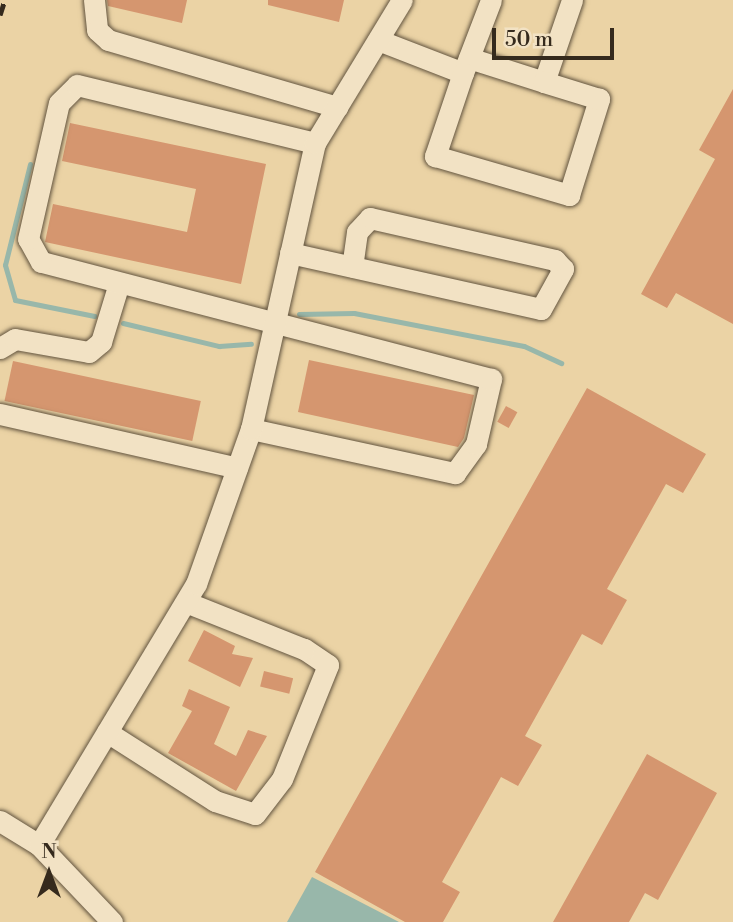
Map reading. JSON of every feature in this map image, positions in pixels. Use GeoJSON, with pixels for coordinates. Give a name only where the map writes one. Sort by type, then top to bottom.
{"type":"FeatureCollection","features":[{"type":"Feature","properties":{"kind":"street"},"geometry":{"type":"LineString","coordinates":[[94,0],[97,30],[108,40],[337,107]]}},
{"type":"Feature","properties":{"kind":"street"},"geometry":{"type":"LineString","coordinates":[[39,845],[186,602],[251,429],[314,143],[402,0]]}},
{"type":"Feature","properties":{"kind":"street"},"geometry":{"type":"LineString","coordinates":[[378,40],[466,65],[544,82],[599,99],[569,194],[435,156],[466,65],[491,0]]}},
{"type":"Feature","properties":{"kind":"street"},"geometry":{"type":"LineString","coordinates":[[544,82],[572,0]]}},
{"type":"Feature","properties":{"kind":"street"},"geometry":{"type":"LineString","coordinates":[[251,429],[454,473],[476,444],[491,379],[41,262],[30,248],[59,103],[69,90],[77,85],[314,143]]}},
{"type":"Feature","properties":{"kind":"street"},"geometry":{"type":"LineString","coordinates":[[290,253],[352,267],[541,309],[563,269],[555,260],[370,218],[357,232],[352,267]]}},
{"type":"Feature","properties":{"kind":"street"},"geometry":{"type":"LineString","coordinates":[[0,348],[15,339],[89,352],[101,342],[119,283]]}},
{"type":"Feature","properties":{"kind":"street"},"geometry":{"type":"LineString","coordinates":[[0,414],[237,468]]}},
{"type":"Feature","properties":{"kind":"street"},"geometry":{"type":"LineString","coordinates":[[107,732],[215,802],[255,814],[282,779],[328,665],[304,649],[186,602]]}},
{"type":"Feature","properties":{"kind":"street"},"geometry":{"type":"LineString","coordinates":[[0,821],[39,845],[111,922]]}},
{"type":"Feature","properties":{"kind":"shaded area"},"geometry":{"type":"Polygon","coordinates":[[[312,877],[399,922],[287,922],[312,877]]]}},
{"type":"Feature","properties":{"kind":"building"},"geometry":{"type":"Polygon","coordinates":[[[107,0],[187,0],[182,23],[108,6],[107,0]]]}},
{"type":"Feature","properties":{"kind":"building"},"geometry":{"type":"Polygon","coordinates":[[[268,0],[344,0],[339,22],[268,5],[268,0]]]}},
{"type":"Feature","properties":{"kind":"building"},"geometry":{"type":"Polygon","coordinates":[[[733,89],[733,324],[676,293],[667,308],[641,294],[715,159],[699,150],[733,89]]]}},
{"type":"Feature","properties":{"kind":"building"},"geometry":{"type":"Polygon","coordinates":[[[70,123],[266,164],[241,284],[45,242],[53,204],[187,232],[196,189],[62,161],[70,123]]]}},
{"type":"Feature","properties":{"kind":"building"},"geometry":{"type":"Polygon","coordinates":[[[309,360],[474,395],[464,438],[458,447],[298,412],[309,360]]]}},
{"type":"Feature","properties":{"kind":"building"},"geometry":{"type":"Polygon","coordinates":[[[13,361],[201,401],[192,441],[4,401],[13,361]]]}},
{"type":"Feature","properties":{"kind":"building"},"geometry":{"type":"Polygon","coordinates":[[[587,388],[706,454],[683,493],[666,484],[607,589],[627,600],[602,645],[582,634],[525,736],[542,745],[518,786],[501,777],[442,882],[460,892],[443,922],[405,922],[315,872],[587,388]]]}},
{"type":"Feature","properties":{"kind":"building"},"geometry":{"type":"Polygon","coordinates":[[[506,406],[517,412],[509,428],[497,422],[506,406]]]}},
{"type":"Feature","properties":{"kind":"building"},"geometry":{"type":"Polygon","coordinates":[[[204,630],[235,646],[232,654],[253,658],[240,687],[188,661],[204,630]]]}},
{"type":"Feature","properties":{"kind":"building"},"geometry":{"type":"Polygon","coordinates":[[[264,671],[293,678],[289,694],[260,687],[264,671]]]}},
{"type":"Feature","properties":{"kind":"building"},"geometry":{"type":"Polygon","coordinates":[[[189,689],[230,707],[214,744],[236,756],[248,730],[267,736],[236,791],[168,753],[192,711],[182,706],[189,689]]]}},
{"type":"Feature","properties":{"kind":"building"},"geometry":{"type":"Polygon","coordinates":[[[647,754],[717,793],[658,900],[645,893],[629,922],[553,922],[647,754]]]}},
{"type":"Feature","properties":{"kind":"waterway"},"geometry":{"type":"LineString","coordinates":[[30,164],[5,265],[15,300],[94,316]]}},
{"type":"Feature","properties":{"kind":"waterway"},"geometry":{"type":"LineString","coordinates":[[299,314],[354,313],[524,346],[561,363]]}},
{"type":"Feature","properties":{"kind":"waterway"},"geometry":{"type":"LineString","coordinates":[[123,323],[219,346],[251,344]]}},
{"type":"Feature","properties":{"kind":"railway"},"geometry":{"type":"LineString","coordinates":[[0,15],[5,0]]}}]}
